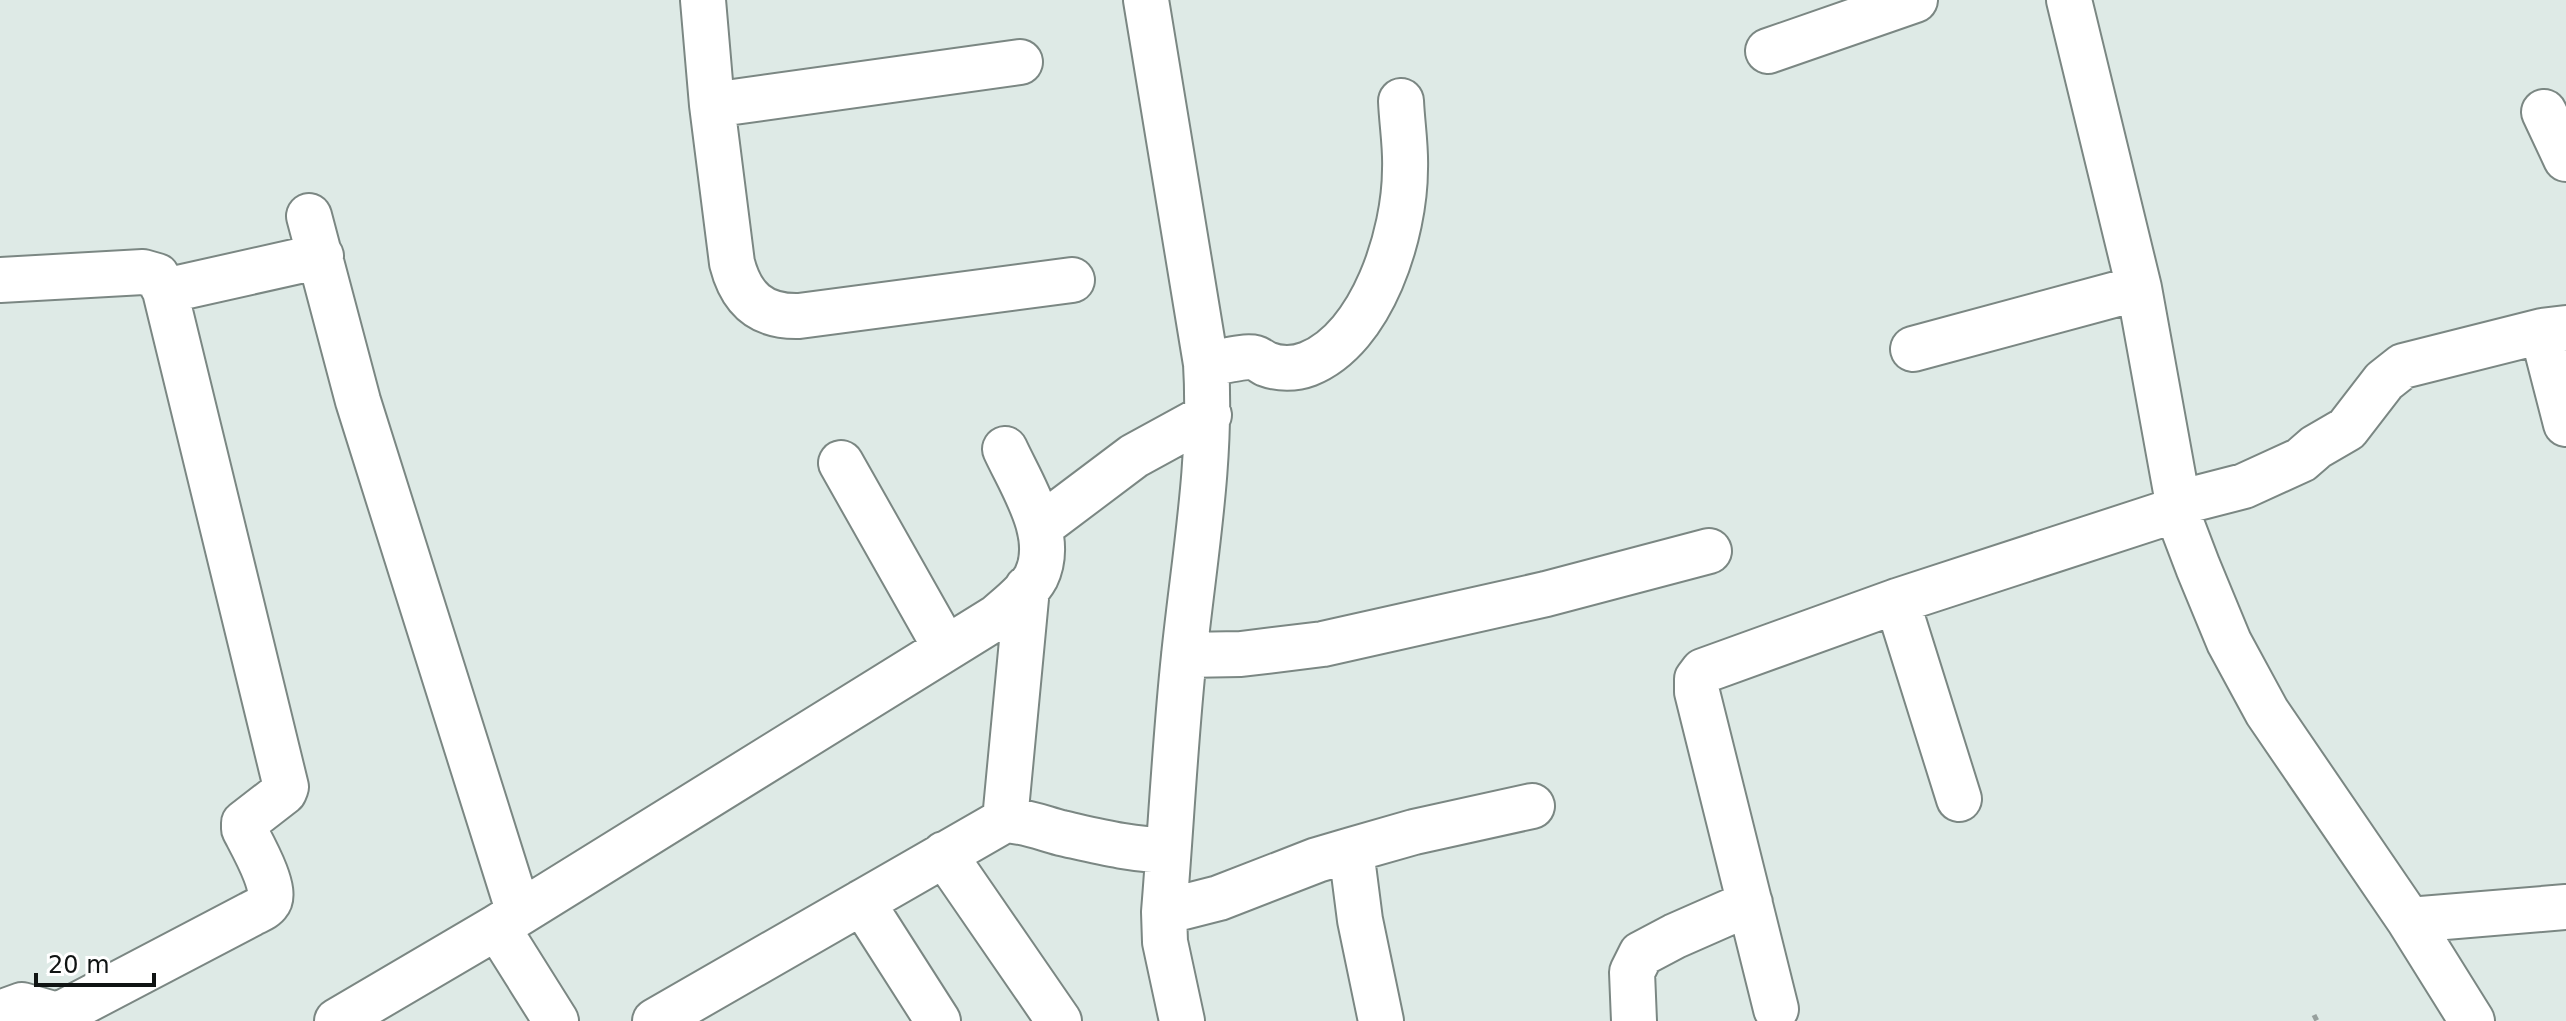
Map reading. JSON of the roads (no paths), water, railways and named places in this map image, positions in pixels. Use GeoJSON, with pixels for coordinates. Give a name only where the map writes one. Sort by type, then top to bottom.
{"type":"FeatureCollection","features":[{"type":"Feature","properties":{"kind":"street"},"geometry":{"type":"LineString","coordinates":[[703,0],[712,105],[737,280],[744,294],[767,311],[799,316],[1072,280]]}},
{"type":"Feature","properties":{"kind":"street"},"geometry":{"type":"LineString","coordinates":[[1146,0],[1206,364],[1209,415],[1207,458],[1184,655],[1164,912],[1165,942],[1182,1021]]}},
{"type":"Feature","properties":{"kind":"street"},"geometry":{"type":"LineString","coordinates":[[1768,51],[1915,0]]}},
{"type":"Feature","properties":{"kind":"street"},"geometry":{"type":"LineString","coordinates":[[2069,0],[2139,288],[2182,525],[2213,605],[2267,712],[2409,920],[2472,1021]]}},
{"type":"Feature","properties":{"kind":"street"},"geometry":{"type":"LineString","coordinates":[[712,105],[1020,62]]}},
{"type":"Feature","properties":{"kind":"street"},"geometry":{"type":"LineString","coordinates":[[1206,364],[1254,358],[1281,368],[1310,363],[1341,341],[1379,289],[1393,243],[1405,170],[1401,101]]}},
{"type":"Feature","properties":{"kind":"street"},"geometry":{"type":"LineString","coordinates":[[2544,112],[2566,159]]}},
{"type":"Feature","properties":{"kind":"street"},"geometry":{"type":"LineString","coordinates":[[165,291],[315,236],[358,401],[508,920],[556,1021]]}},
{"type":"Feature","properties":{"kind":"street"},"geometry":{"type":"LineString","coordinates":[[0,280],[143,272],[157,276],[165,291],[286,787],[284,792],[244,823],[271,886],[268,904],[55,1019],[22,1005],[0,1013]]}},
{"type":"Feature","properties":{"kind":"street"},"geometry":{"type":"LineString","coordinates":[[1913,349],[2139,288]]}},
{"type":"Feature","properties":{"kind":"street"},"geometry":{"type":"LineString","coordinates":[[1776,1009],[1697,692],[1697,679],[1703,671],[1897,601],[2244,486],[2301,460],[2347,429],[2384,381],[2403,366],[2554,329],[2566,424]]}},
{"type":"Feature","properties":{"kind":"street"},"geometry":{"type":"LineString","coordinates":[[1041,526],[1134,456],[1209,415]]}},
{"type":"Feature","properties":{"kind":"street"},"geometry":{"type":"LineString","coordinates":[[337,1021],[508,920],[997,617],[1035,579],[1039,567],[1041,526],[1005,449]]}},
{"type":"Feature","properties":{"kind":"street"},"geometry":{"type":"LineString","coordinates":[[841,463],[945,647]]}},
{"type":"Feature","properties":{"kind":"street"},"geometry":{"type":"LineString","coordinates":[[1184,655],[1241,654],[1323,644],[1546,594],[1709,551]]}},
{"type":"Feature","properties":{"kind":"street"},"geometry":{"type":"LineString","coordinates":[[1005,820],[1027,588]]}},
{"type":"Feature","properties":{"kind":"street"},"geometry":{"type":"LineString","coordinates":[[1897,601],[1959,799]]}},
{"type":"Feature","properties":{"kind":"street"},"geometry":{"type":"LineString","coordinates":[[1164,912],[1219,898],[1351,850],[1414,832],[1532,806]]}},
{"type":"Feature","properties":{"kind":"street"},"geometry":{"type":"LineString","coordinates":[[655,1021],[719,1006],[862,902],[1005,820],[1023,821],[1140,850],[1168,850]]}},
{"type":"Feature","properties":{"kind":"street"},"geometry":{"type":"LineString","coordinates":[[1351,850],[1360,920],[1381,1021]]}},
{"type":"Feature","properties":{"kind":"street"},"geometry":{"type":"LineString","coordinates":[[944,854],[1059,1021]]}},
{"type":"Feature","properties":{"kind":"street"},"geometry":{"type":"LineString","coordinates":[[862,902],[938,1021]]}},
{"type":"Feature","properties":{"kind":"street"},"geometry":{"type":"LineString","coordinates":[[1634,1021],[1632,972],[1641,954],[1750,903]]}},
{"type":"Feature","properties":{"kind":"street"},"geometry":{"type":"LineString","coordinates":[[2409,920],[2566,907]]}}]}
